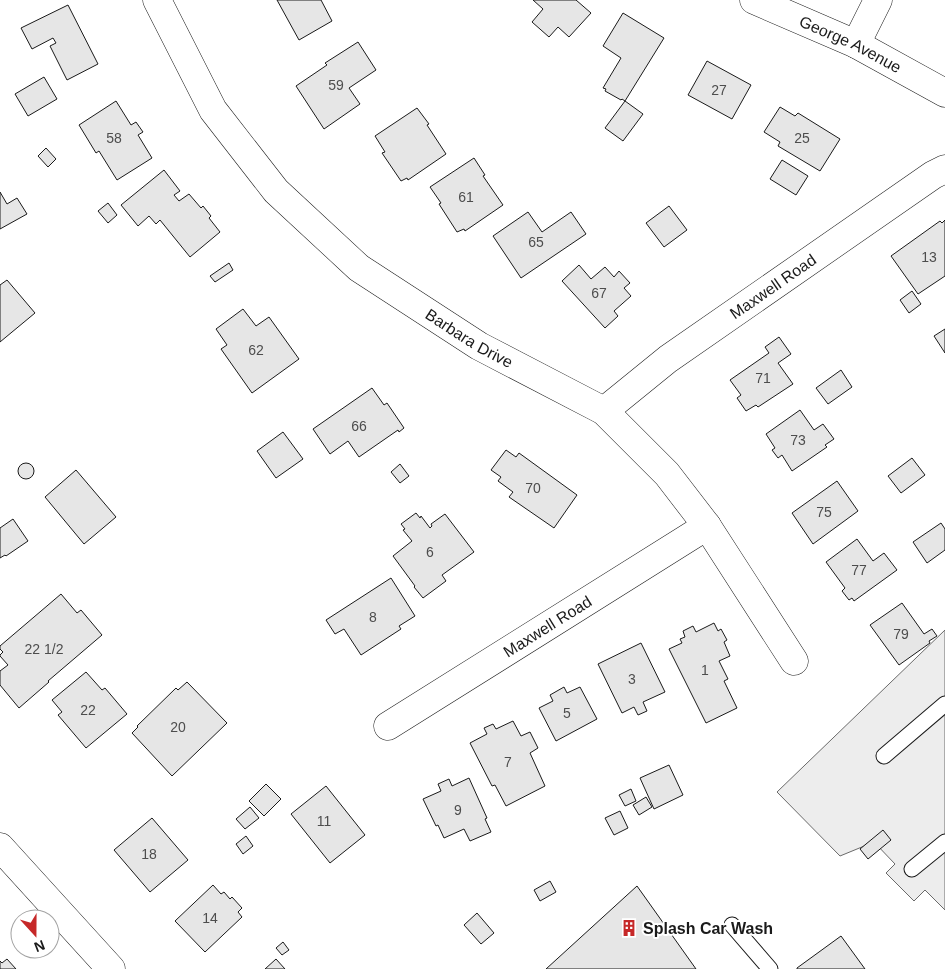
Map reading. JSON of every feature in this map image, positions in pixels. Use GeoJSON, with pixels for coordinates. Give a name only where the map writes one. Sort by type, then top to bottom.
{"type":"FeatureCollection","features":[{"type":"Feature","properties":{"kind":"street","name":"Barbara Drive"},"geometry":{"type":"LineString","coordinates":[[157,0],[213,110],[276,191],[359,268],[479,346],[604,410],[666,474],[706,526],[794,661]]}},
{"type":"Feature","properties":{"kind":"street","name":"George Avenue"},"geometry":{"type":"LineString","coordinates":[[754,0],[856,44],[945,93]]}},
{"type":"Feature","properties":{"kind":"street"},"geometry":{"type":"LineString","coordinates":[[856,44],[878,0]]}},
{"type":"Feature","properties":{"kind":"street","name":"Maxwell Road"},"geometry":{"type":"LineString","coordinates":[[604,410],[668,358],[933,175],[945,169]]}},
{"type":"Feature","properties":{"kind":"street","name":"Maxwell Road"},"geometry":{"type":"LineString","coordinates":[[388,726],[706,526]]}},
{"type":"Feature","properties":{"kind":"street"},"geometry":{"type":"LineString","coordinates":[[5,860],[111,969]]}},
{"type":"Feature","properties":{"kind":"lane"},"geometry":{"type":"LineString","coordinates":[[884,756],[945,704]]}},
{"type":"Feature","properties":{"kind":"lane"},"geometry":{"type":"LineString","coordinates":[[912,869],[945,842]]}},
{"type":"Feature","properties":{"kind":"lane"},"geometry":{"type":"LineString","coordinates":[[732,925],[770,969]]}},
{"type":"Feature","properties":{"kind":"shaded area"},"geometry":{"type":"Polygon","coordinates":[[[945,630],[945,910],[925,890],[914,901],[886,873],[895,864],[874,842],[840,856],[777,792],[945,630]]]}},
{"type":"Feature","properties":{"kind":"building"},"geometry":{"type":"Polygon","coordinates":[[[277,0],[321,0],[332,21],[299,40],[277,0]]]}},
{"type":"Feature","properties":{"kind":"building"},"geometry":{"type":"Polygon","coordinates":[[[533,0],[576,0],[591,13],[569,37],[558,27],[549,37],[532,22],[543,9],[533,0]]]}},
{"type":"Feature","properties":{"kind":"building"},"geometry":{"type":"Polygon","coordinates":[[[68,5],[98,64],[67,80],[50,46],[56,43],[53,38],[32,49],[21,28],[68,5]]]}},
{"type":"Feature","properties":{"kind":"building"},"geometry":{"type":"Polygon","coordinates":[[[623,13],[664,38],[625,101],[605,91],[606,89],[603,88],[621,58],[603,46],[623,13]]]}},
{"type":"Feature","properties":{"kind":"building"},"geometry":{"type":"Polygon","coordinates":[[[358,42],[376,70],[349,88],[360,104],[324,129],[296,86],[327,65],[325,63],[358,42]]]}},
{"type":"Feature","properties":{"kind":"building"},"geometry":{"type":"Polygon","coordinates":[[[707,61],[751,85],[732,119],[688,95],[707,61]]]}},
{"type":"Feature","properties":{"kind":"building"},"geometry":{"type":"Polygon","coordinates":[[[44,77],[57,99],[28,116],[15,94],[44,77]]]}},
{"type":"Feature","properties":{"kind":"building"},"geometry":{"type":"Polygon","coordinates":[[[116,101],[131,125],[136,122],[143,132],[138,135],[152,158],[117,180],[99,151],[96,153],[79,125],[116,101]]]}},
{"type":"Feature","properties":{"kind":"building"},"geometry":{"type":"Polygon","coordinates":[[[625,101],[643,114],[623,141],[605,128],[625,101]]]}},
{"type":"Feature","properties":{"kind":"building"},"geometry":{"type":"Polygon","coordinates":[[[780,107],[795,116],[798,113],[840,139],[820,171],[778,146],[780,142],[764,132],[780,107]]]}},
{"type":"Feature","properties":{"kind":"building"},"geometry":{"type":"Polygon","coordinates":[[[417,108],[429,124],[427,125],[446,154],[408,180],[407,178],[401,181],[382,153],[385,152],[375,136],[417,108]]]}},
{"type":"Feature","properties":{"kind":"building"},"geometry":{"type":"Polygon","coordinates":[[[46,148],[56,159],[48,167],[38,156],[46,148]]]}},
{"type":"Feature","properties":{"kind":"building"},"geometry":{"type":"Polygon","coordinates":[[[474,158],[485,175],[483,176],[503,205],[465,231],[464,229],[457,232],[430,187],[474,158]]]}},
{"type":"Feature","properties":{"kind":"building"},"geometry":{"type":"Polygon","coordinates":[[[782,160],[808,176],[796,195],[770,179],[782,160]]]}},
{"type":"Feature","properties":{"kind":"building"},"geometry":{"type":"Polygon","coordinates":[[[164,170],[180,191],[174,195],[179,201],[189,194],[201,208],[203,206],[211,216],[209,218],[220,232],[190,257],[160,220],[156,224],[149,216],[138,226],[121,205],[164,170]]]}},
{"type":"Feature","properties":{"kind":"building"},"geometry":{"type":"Polygon","coordinates":[[[0,192],[7,204],[17,198],[27,214],[0,229],[0,192]]]}},
{"type":"Feature","properties":{"kind":"building"},"geometry":{"type":"Polygon","coordinates":[[[108,203],[117,215],[108,223],[98,211],[108,203]]]}},
{"type":"Feature","properties":{"kind":"building"},"geometry":{"type":"Polygon","coordinates":[[[669,206],[687,230],[664,247],[646,223],[669,206]]]}},
{"type":"Feature","properties":{"kind":"building"},"geometry":{"type":"Polygon","coordinates":[[[528,212],[542,232],[571,212],[586,234],[521,278],[493,236],[528,212]]]}},
{"type":"Feature","properties":{"kind":"building"},"geometry":{"type":"Polygon","coordinates":[[[945,220],[945,276],[918,294],[891,256],[940,221],[942,223],[945,220]]]}},
{"type":"Feature","properties":{"kind":"building"},"geometry":{"type":"Polygon","coordinates":[[[229,263],[233,270],[215,282],[210,276],[229,263]]]}},
{"type":"Feature","properties":{"kind":"building"},"geometry":{"type":"Polygon","coordinates":[[[579,265],[591,279],[605,267],[614,277],[619,271],[630,283],[624,288],[631,296],[614,311],[618,316],[605,328],[562,281],[579,265]]]}},
{"type":"Feature","properties":{"kind":"building"},"geometry":{"type":"Polygon","coordinates":[[[7,280],[35,313],[0,342],[0,285],[7,280]]]}},
{"type":"Feature","properties":{"kind":"building"},"geometry":{"type":"Polygon","coordinates":[[[912,291],[921,304],[909,313],[900,300],[912,291]]]}},
{"type":"Feature","properties":{"kind":"building"},"geometry":{"type":"Polygon","coordinates":[[[243,309],[256,326],[269,317],[299,359],[252,393],[221,349],[227,345],[216,329],[243,309]]]}},
{"type":"Feature","properties":{"kind":"building"},"geometry":{"type":"Polygon","coordinates":[[[945,329],[945,353],[934,336],[945,329]]]}},
{"type":"Feature","properties":{"kind":"building"},"geometry":{"type":"Polygon","coordinates":[[[779,337],[791,354],[778,363],[793,384],[758,407],[756,405],[746,411],[737,398],[741,395],[730,380],[769,353],[765,347],[779,337]]]}},
{"type":"Feature","properties":{"kind":"building"},"geometry":{"type":"Polygon","coordinates":[[[841,370],[852,387],[828,404],[816,388],[841,370]]]}},
{"type":"Feature","properties":{"kind":"building"},"geometry":{"type":"Polygon","coordinates":[[[372,388],[384,405],[387,403],[404,428],[399,432],[398,430],[359,457],[348,441],[330,454],[313,429],[372,388]]]}},
{"type":"Feature","properties":{"kind":"building"},"geometry":{"type":"Polygon","coordinates":[[[800,410],[814,430],[823,424],[834,439],[825,445],[827,447],[792,471],[782,455],[778,458],[772,450],[775,448],[766,434],[800,410]]]}},
{"type":"Feature","properties":{"kind":"building"},"geometry":{"type":"Polygon","coordinates":[[[283,432],[303,459],[276,478],[257,451],[283,432]]]}},
{"type":"Feature","properties":{"kind":"building"},"geometry":{"type":"Polygon","coordinates":[[[506,450],[516,457],[519,453],[577,495],[554,528],[509,497],[513,492],[498,481],[501,477],[491,470],[506,450]]]}},
{"type":"Feature","properties":{"kind":"building"},"geometry":{"type":"Polygon","coordinates":[[[912,458],[925,475],[901,493],[888,476],[912,458]]]}},
{"type":"Feature","properties":{"kind":"building"},"geometry":{"type":"Polygon","coordinates":[[[23,463],[29,463],[34,468],[32,477],[23,479],[18,474],[18,468],[23,463]]]}},
{"type":"Feature","properties":{"kind":"building"},"geometry":{"type":"Polygon","coordinates":[[[400,464],[409,476],[400,483],[391,472],[400,464]]]}},
{"type":"Feature","properties":{"kind":"building"},"geometry":{"type":"Polygon","coordinates":[[[76,470],[116,517],[84,544],[45,497],[76,470]]]}},
{"type":"Feature","properties":{"kind":"building"},"geometry":{"type":"Polygon","coordinates":[[[837,481],[858,511],[813,544],[792,513],[837,481]]]}},
{"type":"Feature","properties":{"kind":"building"},"geometry":{"type":"Polygon","coordinates":[[[416,513],[420,518],[421,516],[430,528],[431,524],[445,514],[474,552],[442,575],[446,581],[423,598],[393,556],[412,541],[403,530],[405,529],[401,524],[416,513]]]}},
{"type":"Feature","properties":{"kind":"building"},"geometry":{"type":"Polygon","coordinates":[[[13,519],[28,541],[0,558],[0,528],[13,519]]]}},
{"type":"Feature","properties":{"kind":"building"},"geometry":{"type":"Polygon","coordinates":[[[941,523],[945,529],[945,550],[927,563],[913,542],[941,523]]]}},
{"type":"Feature","properties":{"kind":"building"},"geometry":{"type":"Polygon","coordinates":[[[857,539],[873,561],[884,553],[897,570],[854,601],[852,598],[849,600],[842,591],[845,588],[826,562],[857,539]]]}},
{"type":"Feature","properties":{"kind":"building"},"geometry":{"type":"Polygon","coordinates":[[[391,578],[415,616],[399,626],[401,629],[361,655],[344,629],[335,634],[326,620],[391,578]]]}},
{"type":"Feature","properties":{"kind":"building"},"geometry":{"type":"Polygon","coordinates":[[[61,594],[77,613],[81,610],[102,635],[19,708],[0,685],[0,671],[8,665],[0,656],[3,652],[0,646],[61,594]]]}},
{"type":"Feature","properties":{"kind":"building"},"geometry":{"type":"Polygon","coordinates":[[[902,603],[924,634],[932,629],[937,636],[899,665],[870,625],[902,603]]]}},
{"type":"Feature","properties":{"kind":"building"},"geometry":{"type":"Polygon","coordinates":[[[714,623],[718,631],[721,629],[727,640],[724,642],[730,656],[719,661],[728,679],[724,681],[737,708],[706,723],[669,649],[682,643],[680,639],[685,637],[683,631],[693,626],[696,632],[714,623]]]}},
{"type":"Feature","properties":{"kind":"building"},"geometry":{"type":"Polygon","coordinates":[[[641,643],[665,692],[643,702],[647,711],[638,715],[634,707],[622,713],[598,664],[641,643]]]}},
{"type":"Feature","properties":{"kind":"building"},"geometry":{"type":"Polygon","coordinates":[[[86,672],[102,690],[105,688],[127,714],[86,748],[58,715],[62,712],[52,700],[86,672]]]}},
{"type":"Feature","properties":{"kind":"building"},"geometry":{"type":"Polygon","coordinates":[[[187,682],[227,723],[172,776],[132,733],[176,688],[178,690],[187,682]]]}},
{"type":"Feature","properties":{"kind":"building"},"geometry":{"type":"Polygon","coordinates":[[[564,687],[567,693],[580,687],[597,719],[556,741],[539,708],[553,701],[550,695],[564,687]]]}},
{"type":"Feature","properties":{"kind":"building"},"geometry":{"type":"Polygon","coordinates":[[[513,721],[521,736],[530,732],[538,748],[530,753],[545,786],[506,806],[495,785],[492,786],[470,743],[487,734],[484,728],[493,724],[496,729],[513,721]]]}},
{"type":"Feature","properties":{"kind":"building"},"geometry":{"type":"Polygon","coordinates":[[[669,765],[683,795],[654,809],[640,778],[669,765]]]}},
{"type":"Feature","properties":{"kind":"building"},"geometry":{"type":"Polygon","coordinates":[[[469,778],[487,818],[485,819],[491,832],[470,841],[464,829],[444,838],[423,799],[441,791],[438,784],[449,779],[452,786],[469,778]]]}},
{"type":"Feature","properties":{"kind":"building"},"geometry":{"type":"Polygon","coordinates":[[[266,784],[281,799],[264,816],[249,801],[266,784]]]}},
{"type":"Feature","properties":{"kind":"building"},"geometry":{"type":"Polygon","coordinates":[[[326,786],[365,835],[330,863],[291,814],[326,786]]]}},
{"type":"Feature","properties":{"kind":"building"},"geometry":{"type":"Polygon","coordinates":[[[631,789],[636,801],[625,806],[619,795],[631,789]]]}},
{"type":"Feature","properties":{"kind":"building"},"geometry":{"type":"Polygon","coordinates":[[[646,797],[652,807],[639,815],[633,805],[646,797]]]}},
{"type":"Feature","properties":{"kind":"building"},"geometry":{"type":"Polygon","coordinates":[[[250,807],[259,818],[245,829],[236,819],[250,807]]]}},
{"type":"Feature","properties":{"kind":"building"},"geometry":{"type":"Polygon","coordinates":[[[620,811],[628,828],[614,835],[605,818],[620,811]]]}},
{"type":"Feature","properties":{"kind":"building"},"geometry":{"type":"Polygon","coordinates":[[[152,818],[188,860],[150,892],[114,850],[152,818]]]}},
{"type":"Feature","properties":{"kind":"building"},"geometry":{"type":"Polygon","coordinates":[[[883,830],[891,840],[868,859],[860,849],[883,830]]]}},
{"type":"Feature","properties":{"kind":"building"},"geometry":{"type":"Polygon","coordinates":[[[246,836],[253,846],[243,854],[236,844],[246,836]]]}},
{"type":"Feature","properties":{"kind":"building"},"geometry":{"type":"Polygon","coordinates":[[[550,881],[556,892],[540,901],[534,890],[550,881]]]}},
{"type":"Feature","properties":{"kind":"building"},"geometry":{"type":"Polygon","coordinates":[[[213,885],[221,894],[224,892],[230,899],[232,897],[242,908],[238,912],[242,917],[205,952],[175,921],[213,885]]]}},
{"type":"Feature","properties":{"kind":"building","name":"Splash Car Wash"},"geometry":{"type":"Polygon","coordinates":[[[637,886],[696,969],[546,969],[637,886]]]}},
{"type":"Feature","properties":{"kind":"building"},"geometry":{"type":"Polygon","coordinates":[[[477,913],[494,933],[481,944],[464,925],[477,913]]]}},
{"type":"Feature","properties":{"kind":"building"},"geometry":{"type":"Polygon","coordinates":[[[841,936],[865,969],[797,969],[797,968],[841,936]]]}},
{"type":"Feature","properties":{"kind":"building"},"geometry":{"type":"Polygon","coordinates":[[[283,942],[289,950],[282,955],[276,948],[283,942]]]}},
{"type":"Feature","properties":{"kind":"building"},"geometry":{"type":"Polygon","coordinates":[[[7,959],[16,969],[0,969],[0,961],[2,963],[7,959]]]}},
{"type":"Feature","properties":{"kind":"building"},"geometry":{"type":"Polygon","coordinates":[[[276,959],[285,969],[265,969],[276,959]]]}},
{"type":"Feature","properties":{"kind":"place","name":"Splash Car Wash"},"geometry":{"type":"Point","coordinates":[629,928]}}]}
